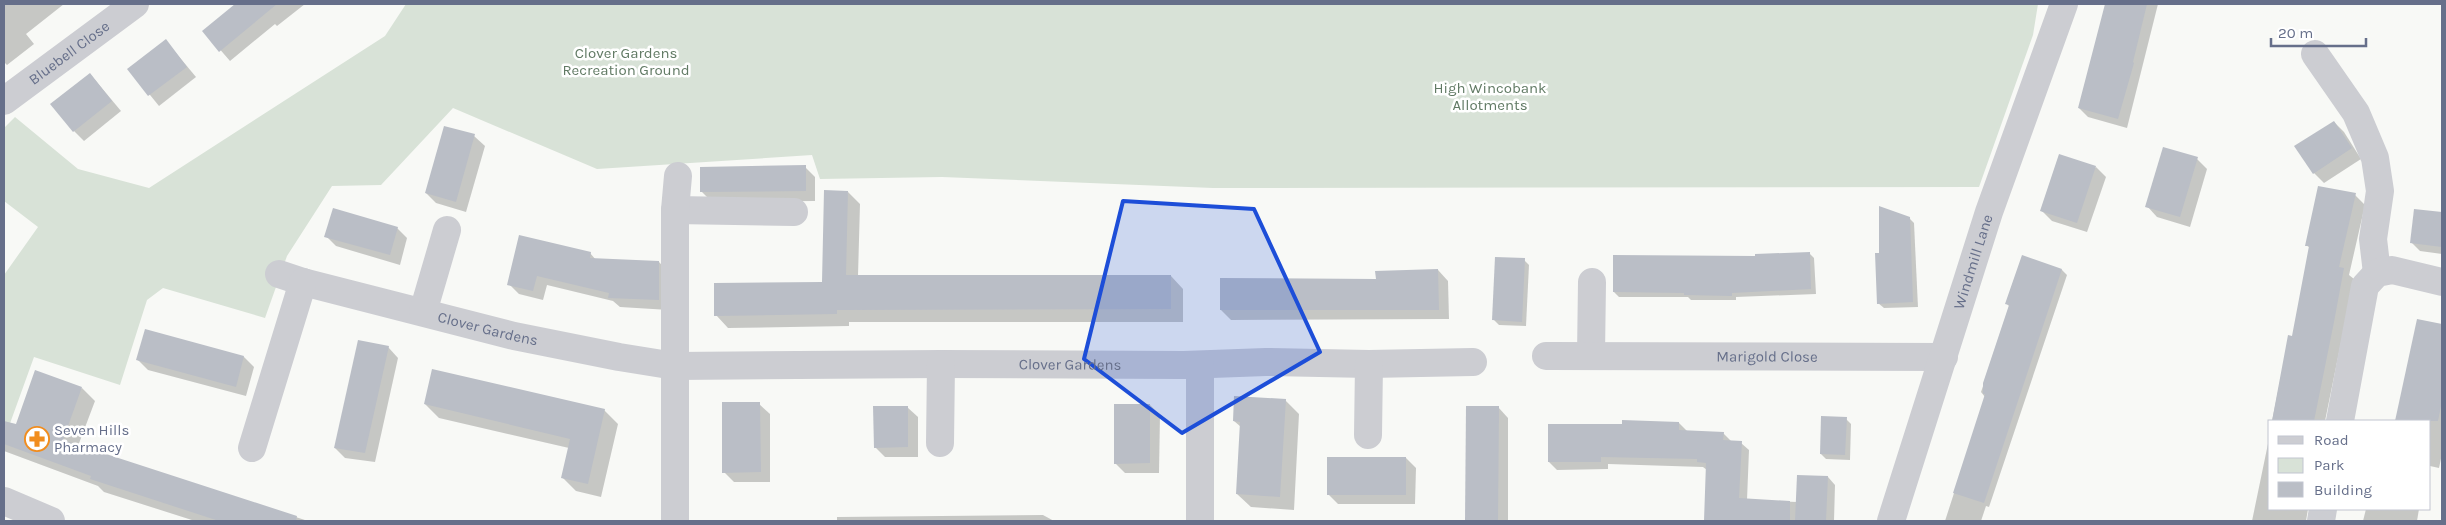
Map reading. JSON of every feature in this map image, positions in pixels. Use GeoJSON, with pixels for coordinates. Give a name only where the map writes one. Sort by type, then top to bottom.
{"type":"FeatureCollection","features":[{"type":"Feature","properties":{"kind":"street","name":"Bluebell Close"},"geometry":{"type":"LineString","coordinates":[[4,101],[135,4]]}},
{"type":"Feature","properties":{"kind":"street","name":"Windmill Lane"},"geometry":{"type":"LineString","coordinates":[[1891,521],[1989,212],[2064,4]]}},
{"type":"Feature","properties":{"kind":"street"},"geometry":{"type":"LineString","coordinates":[[2315,54],[2356,113],[2374,158],[2380,191],[2373,239],[2377,273]]}},
{"type":"Feature","properties":{"kind":"street"},"geometry":{"type":"LineString","coordinates":[[675,521],[675,210],[678,176]]}},
{"type":"Feature","properties":{"kind":"street"},"geometry":{"type":"LineString","coordinates":[[675,210],[794,212]]}},
{"type":"Feature","properties":{"kind":"street"},"geometry":{"type":"LineString","coordinates":[[423,312],[447,230]]}},
{"type":"Feature","properties":{"kind":"street"},"geometry":{"type":"LineString","coordinates":[[2340,420],[2365,286],[2377,273],[2392,270],[2442,282]]}},
{"type":"Feature","properties":{"kind":"street","name":"Clover Gardens"},"geometry":{"type":"LineString","coordinates":[[252,448],[291,278],[514,336],[675,366],[1200,365],[1266,362],[1368,364],[1473,362]]}},
{"type":"Feature","properties":{"kind":"street"},"geometry":{"type":"LineString","coordinates":[[1591,355],[1592,282]]}},
{"type":"Feature","properties":{"kind":"street","name":"Marigold Close"},"geometry":{"type":"LineString","coordinates":[[1546,356],[1944,357]]}},
{"type":"Feature","properties":{"kind":"street"},"geometry":{"type":"LineString","coordinates":[[940,364],[940,443]]}},
{"type":"Feature","properties":{"kind":"street"},"geometry":{"type":"LineString","coordinates":[[1368,364],[1368,435]]}},
{"type":"Feature","properties":{"kind":"street"},"geometry":{"type":"LineString","coordinates":[[1200,365],[1200,521]]}},
{"type":"Feature","properties":{"kind":"street"},"geometry":{"type":"LineString","coordinates":[[4,501],[51,521]]}},
{"type":"Feature","properties":{"kind":"highlighted area"},"geometry":{"type":"Polygon","coordinates":[[[1123,201],[1254,209],[1320,352],[1182,433],[1084,359],[1123,201]]]}},
{"type":"Feature","properties":{"kind":"green space"},"geometry":{"type":"Polygon","coordinates":[[[406,4],[2038,4],[2033,35],[1979,187],[1213,188],[942,177],[820,179],[812,155],[597,169],[453,108],[381,185],[332,186],[287,256],[265,318],[163,288],[147,300],[120,385],[34,357],[4,440],[4,275],[38,227],[4,201],[4,128],[15,117],[78,169],[149,188],[385,36],[406,4]]]}},
{"type":"Feature","properties":{"kind":"building"},"geometry":{"type":"Polygon","coordinates":[[[235,4],[277,4],[219,52],[202,31],[235,4]]]}},
{"type":"Feature","properties":{"kind":"building"},"geometry":{"type":"Polygon","coordinates":[[[2105,4],[2147,4],[2134,63],[2118,119],[2078,108],[2105,4]]]}},
{"type":"Feature","properties":{"kind":"building"},"geometry":{"type":"Polygon","coordinates":[[[166,39],[187,67],[148,96],[127,69],[166,39]]]}},
{"type":"Feature","properties":{"kind":"building"},"geometry":{"type":"Polygon","coordinates":[[[90,73],[112,101],[73,132],[50,104],[90,73]]]}},
{"type":"Feature","properties":{"kind":"building"},"geometry":{"type":"Polygon","coordinates":[[[2334,121],[2352,148],[2313,174],[2294,146],[2334,121]]]}},
{"type":"Feature","properties":{"kind":"building"},"geometry":{"type":"Polygon","coordinates":[[[444,126],[475,134],[456,202],[425,193],[444,126]]]}},
{"type":"Feature","properties":{"kind":"building"},"geometry":{"type":"Polygon","coordinates":[[[2163,147],[2198,157],[2180,217],[2145,207],[2163,147]]]}},
{"type":"Feature","properties":{"kind":"building"},"geometry":{"type":"Polygon","coordinates":[[[2059,154],[2096,166],[2077,223],[2040,211],[2059,154]]]}},
{"type":"Feature","properties":{"kind":"building"},"geometry":{"type":"Polygon","coordinates":[[[806,165],[806,191],[700,192],[700,167],[806,165]]]}},
{"type":"Feature","properties":{"kind":"building"},"geometry":{"type":"Polygon","coordinates":[[[2318,186],[2356,193],[2339,267],[2344,268],[2314,420],[2272,420],[2288,335],[2292,336],[2309,246],[2305,246],[2318,186]]]}},
{"type":"Feature","properties":{"kind":"building"},"geometry":{"type":"Polygon","coordinates":[[[824,190],[848,191],[846,275],[1171,275],[1171,309],[837,310],[837,314],[714,316],[714,283],[822,282],[824,190]]]}},
{"type":"Feature","properties":{"kind":"building"},"geometry":{"type":"Polygon","coordinates":[[[1879,206],[1910,217],[1913,302],[1877,304],[1875,253],[1879,253],[1879,206]]]}},
{"type":"Feature","properties":{"kind":"building"},"geometry":{"type":"Polygon","coordinates":[[[333,208],[398,227],[390,255],[324,237],[333,208]]]}},
{"type":"Feature","properties":{"kind":"building"},"geometry":{"type":"Polygon","coordinates":[[[2414,209],[2442,212],[2442,247],[2410,243],[2414,209]]]}},
{"type":"Feature","properties":{"kind":"building"},"geometry":{"type":"Polygon","coordinates":[[[519,235],[591,252],[590,258],[659,261],[659,300],[608,298],[609,293],[537,276],[533,291],[507,285],[519,235]]]}},
{"type":"Feature","properties":{"kind":"building"},"geometry":{"type":"Polygon","coordinates":[[[1810,252],[1811,289],[1732,293],[1732,296],[1613,292],[1613,255],[1755,256],[1755,254],[1810,252]]]}},
{"type":"Feature","properties":{"kind":"building"},"geometry":{"type":"Polygon","coordinates":[[[2022,255],[2062,269],[1984,503],[1953,493],[1985,394],[1983,394],[1983,383],[2009,305],[2005,304],[2022,255]]]}},
{"type":"Feature","properties":{"kind":"building"},"geometry":{"type":"Polygon","coordinates":[[[1495,257],[1525,258],[1522,322],[1492,320],[1495,257]]]}},
{"type":"Feature","properties":{"kind":"building"},"geometry":{"type":"Polygon","coordinates":[[[1438,269],[1439,310],[1220,310],[1220,278],[1376,279],[1375,271],[1438,269]]]}},
{"type":"Feature","properties":{"kind":"building"},"geometry":{"type":"Polygon","coordinates":[[[2417,319],[2442,324],[2442,401],[2438,421],[2395,420],[2417,319]]]}},
{"type":"Feature","properties":{"kind":"building"},"geometry":{"type":"Polygon","coordinates":[[[145,329],[244,356],[236,387],[136,360],[145,329]]]}},
{"type":"Feature","properties":{"kind":"building"},"geometry":{"type":"Polygon","coordinates":[[[358,340],[389,346],[365,453],[334,448],[358,340]]]}},
{"type":"Feature","properties":{"kind":"building"},"geometry":{"type":"Polygon","coordinates":[[[432,369],[605,409],[588,484],[561,478],[570,439],[424,404],[432,369]]]}},
{"type":"Feature","properties":{"kind":"building"},"geometry":{"type":"Polygon","coordinates":[[[35,370],[82,387],[63,440],[297,516],[296,521],[219,521],[90,479],[91,476],[4,444],[4,421],[16,424],[35,370]]]}},
{"type":"Feature","properties":{"kind":"building"},"geometry":{"type":"Polygon","coordinates":[[[1234,396],[1286,399],[1280,497],[1236,494],[1240,422],[1233,421],[1234,396]]]}},
{"type":"Feature","properties":{"kind":"building"},"geometry":{"type":"Polygon","coordinates":[[[722,402],[760,402],[761,472],[722,473],[722,402]]]}},
{"type":"Feature","properties":{"kind":"building"},"geometry":{"type":"Polygon","coordinates":[[[1114,404],[1150,404],[1150,463],[1114,464],[1114,404]]]}},
{"type":"Feature","properties":{"kind":"building"},"geometry":{"type":"Polygon","coordinates":[[[873,406],[908,406],[908,447],[874,448],[873,406]]]}},
{"type":"Feature","properties":{"kind":"building"},"geometry":{"type":"Polygon","coordinates":[[[1466,406],[1499,406],[1498,521],[1465,521],[1466,406]]]}},
{"type":"Feature","properties":{"kind":"building"},"geometry":{"type":"Polygon","coordinates":[[[1821,416],[1847,417],[1845,455],[1820,454],[1821,416]]]}},
{"type":"Feature","properties":{"kind":"building"},"geometry":{"type":"Polygon","coordinates":[[[1622,420],[1679,422],[1679,430],[1724,432],[1723,440],[1742,441],[1739,498],[1790,501],[1790,521],[1704,521],[1706,463],[1697,462],[1697,459],[1601,457],[1601,462],[1548,462],[1548,424],[1622,424],[1622,420]]]}},
{"type":"Feature","properties":{"kind":"building"},"geometry":{"type":"Polygon","coordinates":[[[1327,457],[1406,457],[1406,495],[1327,495],[1327,457]]]}},
{"type":"Feature","properties":{"kind":"building"},"geometry":{"type":"Polygon","coordinates":[[[1797,475],[1828,476],[1826,521],[1795,521],[1797,475]]]}},
{"type":"Feature","properties":{"kind":"place","name":"Seven Hills Pharmacy"},"geometry":{"type":"Point","coordinates":[37,439]}},
{"type":"Feature","properties":{"kind":"park label","name":"Clover Gardens Recreation Ground"},"geometry":{"type":"Point","coordinates":[626,62]}},
{"type":"Feature","properties":{"kind":"park label","name":"High Wincobank Allotments"},"geometry":{"type":"Point","coordinates":[1490,96]}}]}
